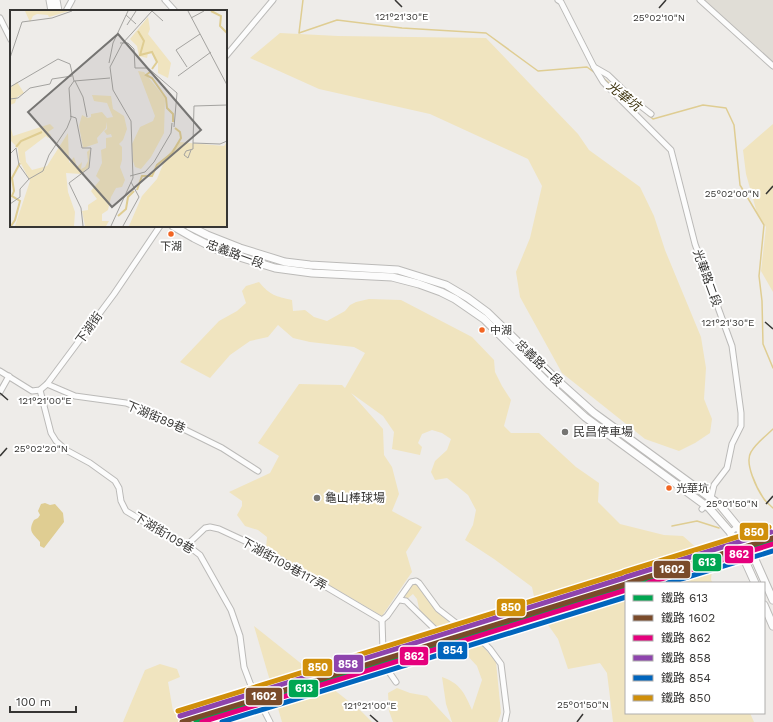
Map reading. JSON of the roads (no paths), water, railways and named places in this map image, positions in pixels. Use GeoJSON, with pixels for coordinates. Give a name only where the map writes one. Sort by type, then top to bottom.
{"type":"FeatureCollection","features":[{"type":"Feature","properties":{"kind":"main road"},"geometry":{"type":"LineString","coordinates":[[50,0],[52,10]]}},
{"type":"Feature","properties":{"kind":"main road"},"geometry":{"type":"LineString","coordinates":[[56,0],[58,10]]}},
{"type":"Feature","properties":{"kind":"main road","name":"忠義路一段"},"geometry":{"type":"LineString","coordinates":[[174,227],[198,240],[238,257],[281,269],[332,277],[392,277],[419,284],[441,292],[468,307],[484,318],[549,387],[605,433],[704,507],[730,532],[741,552],[754,582]]}},
{"type":"Feature","properties":{"kind":"main road","name":"忠義路一段"},"geometry":{"type":"LineString","coordinates":[[191,227],[222,242],[261,256],[297,264],[333,264],[398,270],[446,285],[468,298],[487,312],[604,421],[711,498],[728,514],[738,527],[749,546],[773,600]]}},
{"type":"Feature","properties":{"kind":"main road"},"geometry":{"type":"LineString","coordinates":[[332,277],[333,264]]}},
{"type":"Feature","properties":{"kind":"main road"},"geometry":{"type":"LineString","coordinates":[[549,387],[558,378]]}},
{"type":"Feature","properties":{"kind":"main road"},"geometry":{"type":"LineString","coordinates":[[765,607],[773,626]]}},
{"type":"Feature","properties":{"kind":"street"},"geometry":{"type":"LineString","coordinates":[[67,10],[72,0]]}},
{"type":"Feature","properties":{"kind":"street"},"geometry":{"type":"LineString","coordinates":[[165,0],[174,10]]}},
{"type":"Feature","properties":{"kind":"street"},"geometry":{"type":"LineString","coordinates":[[227,55],[273,0]]}},
{"type":"Feature","properties":{"kind":"street","name":"光華路二段"},"geometry":{"type":"LineString","coordinates":[[558,0],[561,2],[603,82],[670,150],[695,244],[732,346],[741,413],[741,426],[732,444],[727,468],[714,485],[711,498],[704,507]]}},
{"type":"Feature","properties":{"kind":"street"},"geometry":{"type":"LineString","coordinates":[[700,0],[773,66]]}},
{"type":"Feature","properties":{"kind":"street"},"geometry":{"type":"LineString","coordinates":[[0,18],[10,38]]}},
{"type":"Feature","properties":{"kind":"street"},"geometry":{"type":"LineString","coordinates":[[594,67],[608,75],[638,104],[651,114]]}},
{"type":"Feature","properties":{"kind":"street","name":"下湖街"},"geometry":{"type":"LineString","coordinates":[[40,390],[47,384],[114,294],[159,227]]}},
{"type":"Feature","properties":{"kind":"street"},"geometry":{"type":"LineString","coordinates":[[0,371],[32,391],[40,390]]}},
{"type":"Feature","properties":{"kind":"street"},"geometry":{"type":"LineString","coordinates":[[0,392],[9,376]]}},
{"type":"Feature","properties":{"kind":"street","name":"下湖街89巷"},"geometry":{"type":"LineString","coordinates":[[47,384],[75,396],[126,403],[150,412],[222,448],[258,471]]}},
{"type":"Feature","properties":{"kind":"street","name":"下湖街109巷"},"geometry":{"type":"LineString","coordinates":[[40,390],[51,433],[56,441],[66,450],[90,462],[115,481],[120,488],[121,501],[126,511],[168,536],[187,545],[200,555],[231,610],[240,636],[244,667],[250,683],[270,722]]}},
{"type":"Feature","properties":{"kind":"street","name":"下湖街109巷117弄"},"geometry":{"type":"LineString","coordinates":[[187,545],[205,528],[210,527],[219,529],[268,552],[382,620]]}},
{"type":"Feature","properties":{"kind":"street"},"geometry":{"type":"LineString","coordinates":[[730,532],[738,527],[773,536]]}},
{"type":"Feature","properties":{"kind":"street"},"geometry":{"type":"LineString","coordinates":[[396,682],[387,669],[383,651],[382,620],[400,600],[412,582],[416,581],[422,586],[438,609],[465,630],[475,634],[490,649],[501,664],[507,712],[505,722]]}},
{"type":"Feature","properties":{"kind":"street"},"geometry":{"type":"LineString","coordinates":[[400,600],[406,601],[412,606],[446,640]]}},
{"type":"Feature","properties":{"kind":"waterway","name":"光華坑"},"geometry":{"type":"LineString","coordinates":[[303,0],[299,33],[337,20],[402,28],[486,33],[538,71],[587,67],[595,73]]}},
{"type":"Feature","properties":{"kind":"waterway","name":"光華坑"},"geometry":{"type":"LineString","coordinates":[[603,78],[631,101]]}},
{"type":"Feature","properties":{"kind":"waterway","name":"光華坑"},"geometry":{"type":"LineString","coordinates":[[648,115],[653,119],[703,105],[726,108],[734,125],[740,185],[764,225],[759,276],[762,301],[763,344],[773,368]]}},
{"type":"Feature","properties":{"kind":"waterway","name":"光華坑"},"geometry":{"type":"LineString","coordinates":[[773,429],[758,443],[749,457],[750,469],[758,489],[765,500],[773,508]]}},
{"type":"Feature","properties":{"kind":"waterway"},"geometry":{"type":"LineString","coordinates":[[672,526],[697,521],[719,528]]}},
{"type":"Feature","properties":{"kind":"waterway"},"geometry":{"type":"LineString","coordinates":[[752,537],[773,543]]}},
{"type":"Feature","properties":{"kind":"rail line","name":"850"},"geometry":{"type":"LineString","coordinates":[[624,572],[769,527]]}},
{"type":"Feature","properties":{"kind":"rail line","name":"858"},"geometry":{"type":"LineString","coordinates":[[626,577],[771,532]]}},
{"type":"Feature","properties":{"kind":"rail line","name":"1602"},"geometry":{"type":"LineString","coordinates":[[631,582],[773,538]]}},
{"type":"Feature","properties":{"kind":"rail line","name":"613"},"geometry":{"type":"LineString","coordinates":[[644,582],[773,542]]}},
{"type":"Feature","properties":{"kind":"rail line","name":"862"},"geometry":{"type":"LineString","coordinates":[[651,582],[773,544]]}},
{"type":"Feature","properties":{"kind":"rail line","name":"854"},"geometry":{"type":"LineString","coordinates":[[671,582],[773,551]]}},
{"type":"Feature","properties":{"kind":"rail line","name":"850"},"geometry":{"type":"LineString","coordinates":[[178,711],[622,573]]}},
{"type":"Feature","properties":{"kind":"rail line","name":"858"},"geometry":{"type":"LineString","coordinates":[[180,716],[624,578]]}},
{"type":"Feature","properties":{"kind":"rail line","name":"1602"},"geometry":{"type":"LineString","coordinates":[[182,722],[625,584]]}},
{"type":"Feature","properties":{"kind":"rail line","name":"613"},"geometry":{"type":"LineString","coordinates":[[196,722],[625,588]]}},
{"type":"Feature","properties":{"kind":"rail line","name":"862"},"geometry":{"type":"LineString","coordinates":[[202,722],[625,590]]}},
{"type":"Feature","properties":{"kind":"rail line","name":"854"},"geometry":{"type":"LineString","coordinates":[[222,722],[625,597]]}},
{"type":"Feature","properties":{"kind":"place","name":"下湖"},"geometry":{"type":"Point","coordinates":[171,234]}},
{"type":"Feature","properties":{"kind":"place","name":"中湖"},"geometry":{"type":"Point","coordinates":[482,330]}},
{"type":"Feature","properties":{"kind":"place","name":"民昌停車場"},"geometry":{"type":"Point","coordinates":[565,432]}},
{"type":"Feature","properties":{"kind":"place","name":"光華坑"},"geometry":{"type":"Point","coordinates":[669,488]}},
{"type":"Feature","properties":{"kind":"place","name":"龜山棒球場"},"geometry":{"type":"Point","coordinates":[317,498]}}]}
